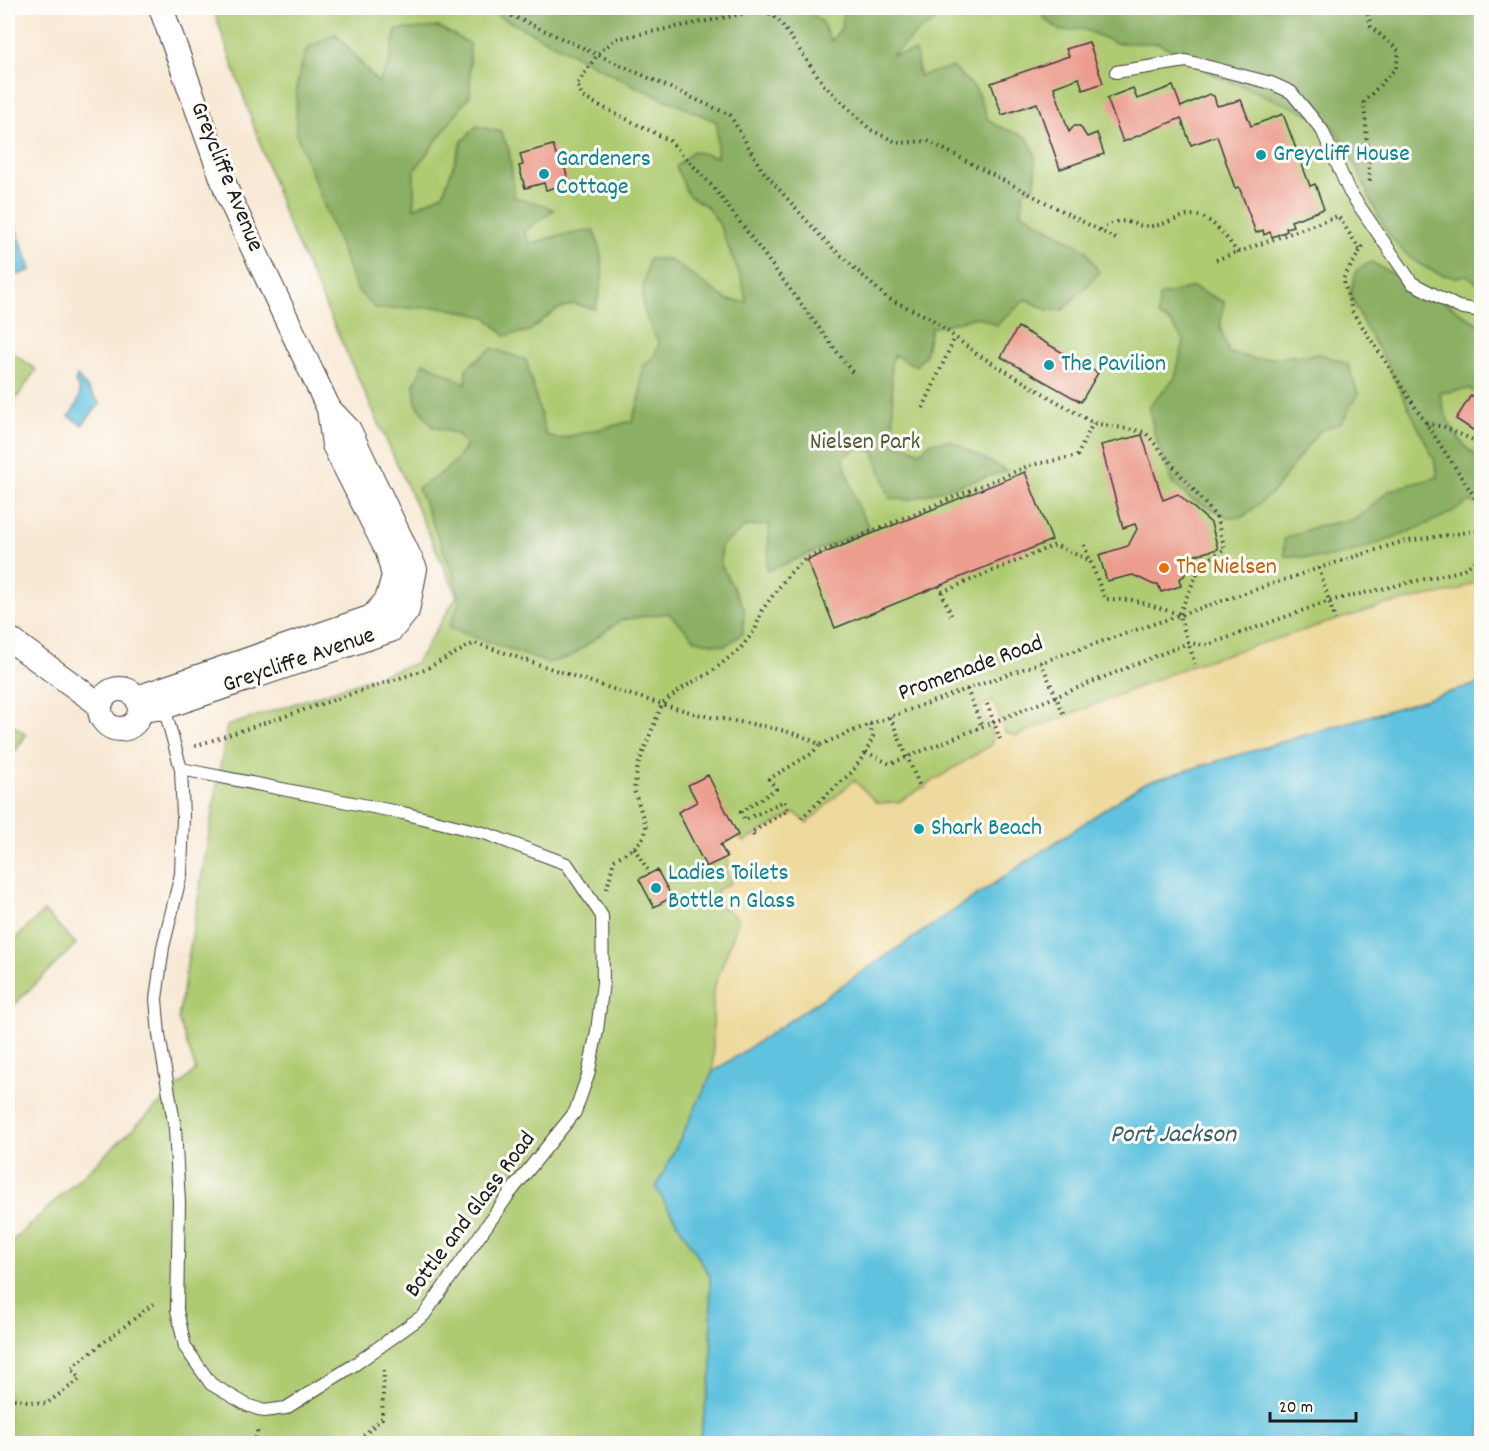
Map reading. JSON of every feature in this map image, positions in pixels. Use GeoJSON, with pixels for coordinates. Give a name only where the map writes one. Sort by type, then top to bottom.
{"type":"FeatureCollection","features":[{"type":"Feature","properties":{"kind":"street","name":"Greycliffe Avenue"},"geometry":{"type":"LineString","coordinates":[[138,704],[372,617],[387,600],[394,576],[388,552],[334,445],[328,409],[229,197],[161,8]]}},
{"type":"Feature","properties":{"kind":"street","name":"Greycliffe Avenue"},"geometry":{"type":"LineString","coordinates":[[138,704],[164,707],[391,630],[408,611],[415,569],[349,430],[328,409]]}},
{"type":"Feature","properties":{"kind":"street"},"geometry":{"type":"LineString","coordinates":[[8,638],[100,705],[101,716],[105,722],[119,728],[133,724],[138,704]]}},
{"type":"Feature","properties":{"kind":"lane"},"geometry":{"type":"LineString","coordinates":[[1116,72],[1186,60],[1271,83],[1291,92],[1322,130],[1349,191],[1412,283],[1458,307],[1482,312]]}},
{"type":"Feature","properties":{"kind":"lane","name":"Bottle and Glass Road"},"geometry":{"type":"LineString","coordinates":[[164,707],[181,769],[181,874],[163,947],[156,999],[159,1035],[175,1128],[179,1202],[177,1311],[184,1347],[211,1384],[247,1405],[264,1411],[286,1408],[385,1344],[424,1315],[509,1194],[576,1112],[588,1075],[597,1031],[603,982],[602,916],[567,864],[487,834],[403,813],[181,769]]}},
{"type":"Feature","properties":{"kind":"path"},"geometry":{"type":"LineString","coordinates":[[495,8],[730,115],[762,170],[823,239],[887,298],[930,318],[977,354],[1093,423],[1145,432],[1216,517],[1226,549],[1202,563],[1179,614],[1195,664]]}},
{"type":"Feature","properties":{"kind":"path"},"geometry":{"type":"LineString","coordinates":[[1362,211],[1372,201],[1364,102],[1396,68],[1399,51],[1371,27],[1367,8]]}},
{"type":"Feature","properties":{"kind":"path"},"geometry":{"type":"LineString","coordinates":[[852,372],[715,189],[680,150],[669,140],[582,97],[577,84],[598,54],[615,39],[763,10],[778,19],[824,85],[871,130],[898,142],[928,141],[1118,240]]}},
{"type":"Feature","properties":{"kind":"path"},"geometry":{"type":"LineString","coordinates":[[1100,230],[1110,222],[1133,222],[1151,226],[1186,216],[1201,216],[1220,231],[1238,252]]}},
{"type":"Feature","properties":{"kind":"path"},"geometry":{"type":"LineString","coordinates":[[1216,260],[1338,216],[1360,250]]}},
{"type":"Feature","properties":{"kind":"path"},"geometry":{"type":"LineString","coordinates":[[1373,228],[1343,279],[1352,311],[1478,502],[1480,529]]}},
{"type":"Feature","properties":{"kind":"path"},"geometry":{"type":"LineString","coordinates":[[923,408],[955,337]]}},
{"type":"Feature","properties":{"kind":"path"},"geometry":{"type":"LineString","coordinates":[[614,860],[634,848],[645,836],[646,826],[634,790],[638,765],[662,704],[684,687],[710,673],[740,649],[755,630],[762,610],[789,574],[805,559],[1031,465],[1077,456],[1093,423]]}},
{"type":"Feature","properties":{"kind":"path"},"geometry":{"type":"LineString","coordinates":[[1425,423],[1444,427],[1482,444]]}},
{"type":"Feature","properties":{"kind":"path","name":"Promenade Road"},"geometry":{"type":"LineString","coordinates":[[753,836],[752,832],[788,810],[784,801],[745,820],[741,812],[776,789],[769,779],[812,754],[820,745],[870,724],[1041,662],[1319,568],[1401,542],[1480,529]]}},
{"type":"Feature","properties":{"kind":"path"},"geometry":{"type":"LineString","coordinates":[[942,592],[1055,545],[1090,560]]}},
{"type":"Feature","properties":{"kind":"path"},"geometry":{"type":"LineString","coordinates":[[1084,545],[1105,599],[1133,600],[1179,614]]}},
{"type":"Feature","properties":{"kind":"path"},"geometry":{"type":"LineString","coordinates":[[866,752],[890,764],[1188,643],[1208,645],[1329,601],[1460,571],[1475,562],[1482,554]]}},
{"type":"Feature","properties":{"kind":"path"},"geometry":{"type":"LineString","coordinates":[[1319,568],[1335,620]]}},
{"type":"Feature","properties":{"kind":"path"},"geometry":{"type":"LineString","coordinates":[[939,586],[952,618]]}},
{"type":"Feature","properties":{"kind":"path"},"geometry":{"type":"LineString","coordinates":[[177,752],[424,670],[475,643],[662,704],[806,735],[820,745]]}},
{"type":"Feature","properties":{"kind":"path"},"geometry":{"type":"LineString","coordinates":[[1041,662],[1065,717]]}},
{"type":"Feature","properties":{"kind":"path"},"geometry":{"type":"LineString","coordinates":[[967,689],[982,727]]}},
{"type":"Feature","properties":{"kind":"path"},"geometry":{"type":"LineString","coordinates":[[987,704],[1000,739]]}},
{"type":"Feature","properties":{"kind":"path"},"geometry":{"type":"LineString","coordinates":[[890,717],[921,789]]}},
{"type":"Feature","properties":{"kind":"path"},"geometry":{"type":"LineString","coordinates":[[801,818],[852,772],[873,737],[870,724]]}},
{"type":"Feature","properties":{"kind":"path"},"geometry":{"type":"LineString","coordinates":[[634,848],[649,872]]}},
{"type":"Feature","properties":{"kind":"path"},"geometry":{"type":"LineString","coordinates":[[8,1398],[46,1404],[80,1379],[71,1368],[177,1286]]}},
{"type":"Feature","properties":{"kind":"path"},"geometry":{"type":"LineString","coordinates":[[356,1443],[382,1418],[385,1344]]}},
{"type":"Feature","properties":{"kind":"green space","name":"Nielsen Park"},"geometry":{"type":"Polygon","coordinates":[[[213,8],[1481,8],[1481,683],[1144,783],[713,1072],[656,1188],[710,1276],[712,1370],[699,1443],[8,1444],[8,1245],[196,1070],[178,1019],[227,726],[416,663],[457,596],[286,219],[213,8]]]}},
{"type":"Feature","properties":{"kind":"green space"},"geometry":{"type":"Polygon","coordinates":[[[483,8],[804,8],[822,22],[831,41],[841,29],[844,8],[937,8],[936,21],[920,30],[892,55],[916,51],[919,76],[952,67],[976,89],[988,119],[995,125],[1028,138],[1035,154],[1035,185],[1023,193],[1022,213],[1086,250],[1099,273],[1063,310],[1047,310],[1026,299],[997,325],[978,317],[931,328],[925,355],[916,366],[894,355],[891,364],[894,432],[891,440],[920,452],[931,442],[951,441],[1007,471],[908,500],[890,498],[874,452],[858,447],[843,458],[857,506],[870,529],[767,571],[770,525],[747,526],[721,546],[721,565],[744,608],[743,633],[725,646],[696,640],[668,613],[621,620],[570,657],[548,663],[449,628],[460,601],[453,573],[418,488],[451,465],[466,445],[457,434],[432,426],[416,403],[414,385],[424,362],[466,384],[466,368],[492,348],[526,360],[546,435],[559,439],[632,421],[640,398],[642,367],[654,356],[659,343],[644,311],[643,294],[649,259],[669,259],[728,300],[747,302],[742,281],[718,222],[706,206],[688,195],[676,167],[693,151],[717,157],[717,122],[637,87],[483,8]]]}},
{"type":"Feature","properties":{"kind":"green space"},"geometry":{"type":"Polygon","coordinates":[[[1043,8],[1481,8],[1481,285],[1466,275],[1459,277],[1435,272],[1413,260],[1396,243],[1372,203],[1353,159],[1327,121],[1217,76],[1159,43],[1115,43],[1083,29],[1060,31],[1044,18],[1043,8]]]}},
{"type":"Feature","properties":{"kind":"green space"},"geometry":{"type":"Polygon","coordinates":[[[439,27],[470,44],[470,95],[414,171],[414,208],[443,194],[462,141],[477,126],[501,132],[509,150],[515,198],[541,204],[554,210],[524,231],[530,244],[556,236],[594,230],[602,261],[601,288],[595,309],[573,304],[556,310],[529,331],[505,336],[486,317],[442,307],[376,309],[357,290],[296,133],[297,83],[307,48],[336,34],[378,83],[388,67],[396,30],[439,27]]]}},
{"type":"Feature","properties":{"kind":"green space"},"geometry":{"type":"Polygon","coordinates":[[[1371,262],[1443,301],[1481,326],[1481,395],[1469,389],[1440,393],[1453,430],[1466,447],[1481,458],[1481,506],[1470,501],[1419,528],[1374,545],[1333,556],[1310,558],[1285,556],[1284,539],[1317,526],[1356,519],[1390,490],[1438,477],[1434,459],[1385,360],[1363,323],[1350,293],[1357,270],[1371,262]]]}},
{"type":"Feature","properties":{"kind":"green space"},"geometry":{"type":"Polygon","coordinates":[[[1193,287],[1224,302],[1220,327],[1229,353],[1255,359],[1320,354],[1348,364],[1358,394],[1342,422],[1318,432],[1274,491],[1243,517],[1228,517],[1191,499],[1172,483],[1154,433],[1149,406],[1175,378],[1184,341],[1171,323],[1158,316],[1159,296],[1193,287]]]}},
{"type":"Feature","properties":{"kind":"green space"},"geometry":{"type":"Polygon","coordinates":[[[8,349],[36,370],[8,410],[8,349]]]}},
{"type":"Feature","properties":{"kind":"green space"},"geometry":{"type":"Polygon","coordinates":[[[8,722],[26,735],[8,762],[8,722]]]}},
{"type":"Feature","properties":{"kind":"green space"},"geometry":{"type":"Polygon","coordinates":[[[44,911],[76,944],[8,1011],[8,946],[44,911]]]}},
{"type":"Feature","properties":{"kind":"sand","name":"Shark Beach"},"geometry":{"type":"Polygon","coordinates":[[[1481,579],[1481,683],[1144,783],[713,1072],[713,991],[739,919],[716,902],[717,890],[731,883],[725,868],[730,865],[720,845],[738,835],[743,842],[795,813],[807,823],[854,780],[877,803],[899,802],[991,745],[993,737],[981,706],[993,701],[1005,732],[1016,736],[1195,664],[1388,604],[1456,591],[1481,579]]]}},
{"type":"Feature","properties":{"kind":"water"},"geometry":{"type":"Polygon","coordinates":[[[14,222],[31,270],[17,275],[8,248],[8,225],[14,222]]]}},
{"type":"Feature","properties":{"kind":"water"},"geometry":{"type":"Polygon","coordinates":[[[77,376],[100,404],[82,425],[69,416],[80,395],[75,382],[77,376]]]}},
{"type":"Feature","properties":{"kind":"water","name":"Port Jackson"},"geometry":{"type":"Polygon","coordinates":[[[1481,683],[1481,1443],[699,1443],[712,1370],[710,1276],[656,1188],[713,1072],[1144,783],[1481,683]]]}},
{"type":"Feature","properties":{"kind":"building"},"geometry":{"type":"Polygon","coordinates":[[[1089,42],[1103,83],[1083,90],[1079,78],[1054,87],[1069,132],[1074,126],[1080,126],[1087,137],[1097,133],[1104,154],[1060,169],[1037,103],[1002,115],[991,83],[1069,56],[1066,49],[1089,42]]]}},
{"type":"Feature","properties":{"kind":"building","name":"Greycliff House"},"geometry":{"type":"Polygon","coordinates":[[[1173,86],[1181,107],[1209,94],[1214,96],[1217,106],[1241,100],[1251,126],[1283,114],[1310,186],[1315,184],[1324,209],[1291,221],[1293,226],[1272,237],[1270,232],[1264,235],[1263,230],[1256,233],[1239,187],[1235,188],[1217,136],[1191,145],[1181,118],[1123,142],[1107,98],[1133,88],[1137,99],[1173,86]]]}},
{"type":"Feature","properties":{"kind":"building","name":"Gardeners Cottage"},"geometry":{"type":"Polygon","coordinates":[[[553,145],[556,155],[561,154],[569,183],[546,190],[544,183],[525,188],[519,166],[523,165],[520,154],[553,145]]]}},
{"type":"Feature","properties":{"kind":"building","name":"The Pavilion"},"geometry":{"type":"Polygon","coordinates":[[[1018,327],[1098,373],[1081,402],[1001,357],[1018,327]]]}},
{"type":"Feature","properties":{"kind":"building"},"geometry":{"type":"Polygon","coordinates":[[[1471,395],[1482,402],[1482,436],[1456,419],[1471,395]]]}},
{"type":"Feature","properties":{"kind":"building"},"geometry":{"type":"Polygon","coordinates":[[[1142,435],[1163,500],[1178,494],[1211,523],[1218,549],[1195,555],[1184,576],[1179,579],[1181,586],[1161,592],[1158,584],[1154,585],[1133,575],[1107,581],[1099,555],[1128,546],[1137,529],[1135,524],[1123,528],[1101,445],[1142,435]]]}},
{"type":"Feature","properties":{"kind":"building"},"geometry":{"type":"Polygon","coordinates":[[[1025,472],[1052,540],[835,628],[807,560],[1025,472]]]}},
{"type":"Feature","properties":{"kind":"building"},"geometry":{"type":"Polygon","coordinates":[[[708,775],[738,835],[720,845],[727,857],[706,867],[678,812],[697,802],[688,785],[708,775]]]}},
{"type":"Feature","properties":{"kind":"building","name":"Ladies Toilets Bottle n Glass"},"geometry":{"type":"Polygon","coordinates":[[[657,870],[672,897],[654,907],[639,879],[657,870]]]}},
{"type":"Feature","properties":{"kind":"place","name":"Greycliff House"},"geometry":{"type":"Point","coordinates":[1261,155]}},
{"type":"Feature","properties":{"kind":"place","name":"Gardeners Cottage"},"geometry":{"type":"Point","coordinates":[544,174]}},
{"type":"Feature","properties":{"kind":"place","name":"The Pavilion"},"geometry":{"type":"Point","coordinates":[1049,365]}},
{"type":"Feature","properties":{"kind":"place","name":"The Nielsen"},"geometry":{"type":"Point","coordinates":[1164,568]}},
{"type":"Feature","properties":{"kind":"place","name":"Shark Beach"},"geometry":{"type":"Point","coordinates":[919,829]}},
{"type":"Feature","properties":{"kind":"place","name":"Ladies Toilets Bottle n Glass"},"geometry":{"type":"Point","coordinates":[656,888]}}]}
